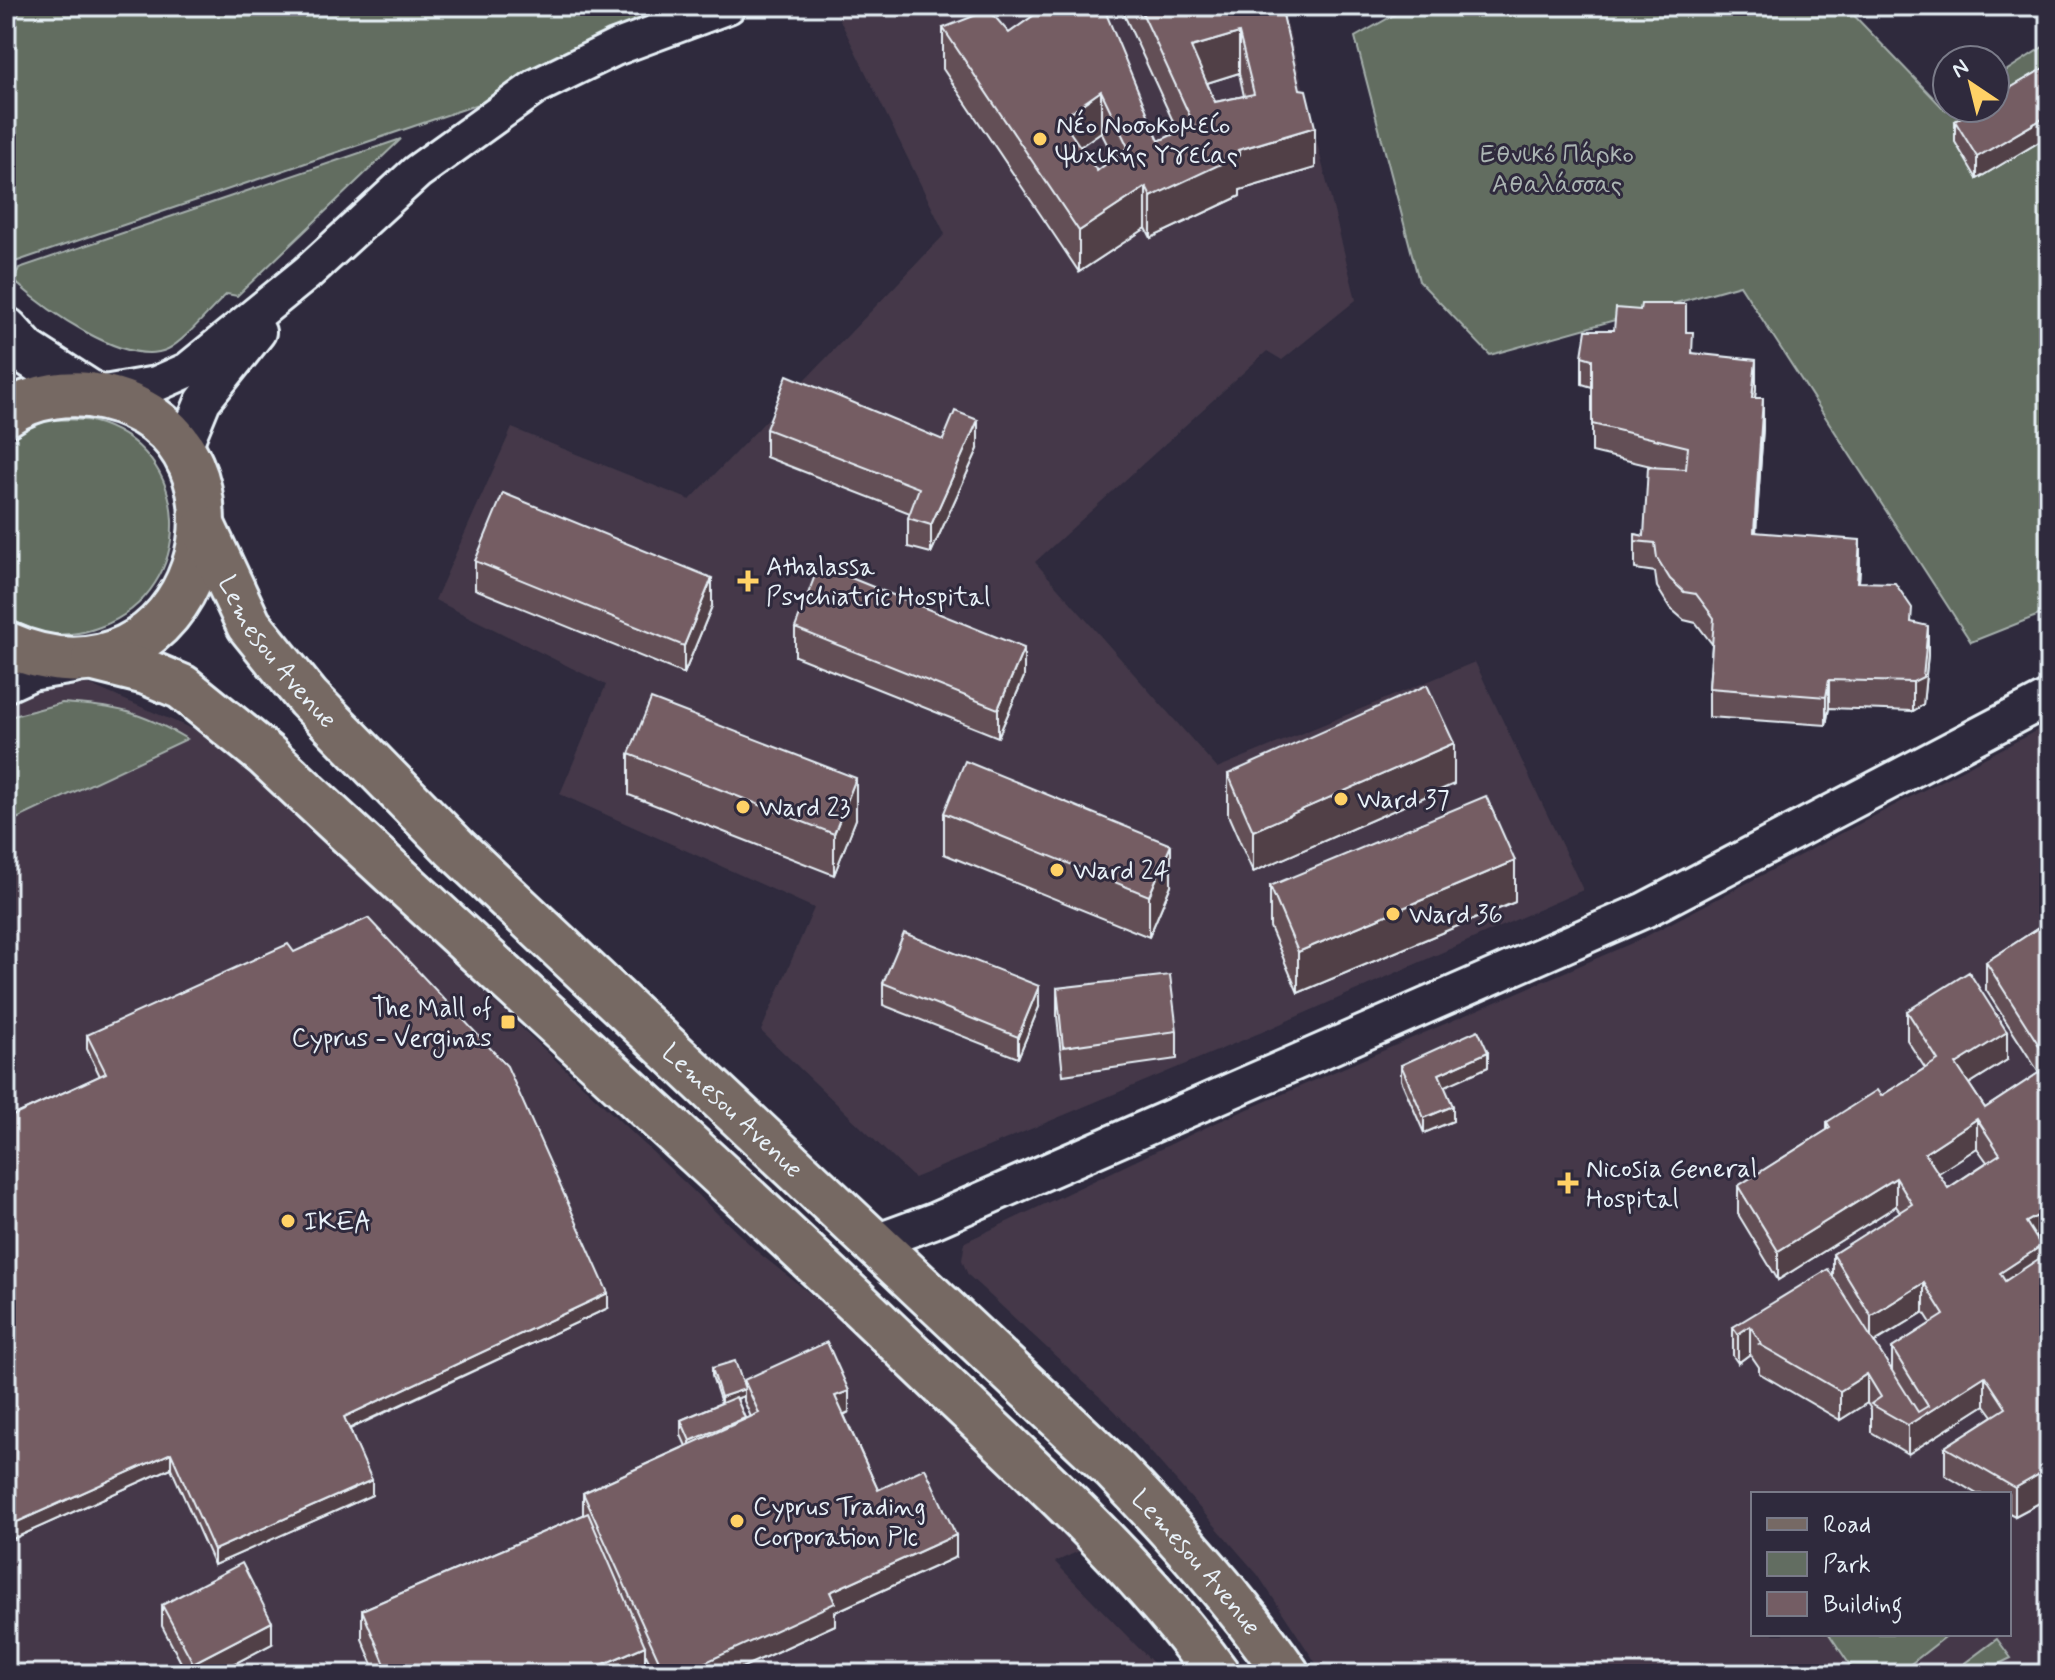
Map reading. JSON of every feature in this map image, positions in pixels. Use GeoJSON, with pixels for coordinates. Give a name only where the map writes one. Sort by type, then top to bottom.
{"type":"FeatureCollection","features":[{"type":"Feature","properties":{"kind":"main road"},"geometry":{"type":"LineString","coordinates":[[6,330],[26,352],[93,395],[138,410],[163,428],[182,452],[199,489],[204,529],[195,574],[172,613],[136,643],[83,660],[30,668],[6,679]]}},
{"type":"Feature","properties":{"kind":"main road"},"geometry":{"type":"LineString","coordinates":[[6,414],[17,407],[54,395],[93,395]]}},
{"type":"Feature","properties":{"kind":"main road","name":"Lemesou Avenue"},"geometry":{"type":"LineString","coordinates":[[204,529],[249,625],[308,698],[456,849],[1114,1469],[1217,1582],[1254,1626],[1287,1674]]}},
{"type":"Feature","properties":{"kind":"main road"},"geometry":{"type":"LineString","coordinates":[[6,644],[34,656],[83,660],[146,672],[182,687],[255,745],[823,1269],[957,1398],[1131,1572],[1217,1674]]}},
{"type":"Feature","properties":{"kind":"street"},"geometry":{"type":"LineString","coordinates":[[93,395],[177,377],[307,273],[417,172],[537,86],[615,48],[728,6]]}},
{"type":"Feature","properties":{"kind":"street"},"geometry":{"type":"LineString","coordinates":[[182,452],[203,401],[307,273]]}},
{"type":"Feature","properties":{"kind":"street"},"geometry":{"type":"LineString","coordinates":[[873,1243],[933,1221],[1645,910],[2049,698]]}},
{"type":"Feature","properties":{"kind":"shaded area","name":"Athalassa Psychiatric Hospital"},"geometry":{"type":"Polygon","coordinates":[[[845,6],[1283,6],[1356,300],[1282,360],[1267,351],[1035,562],[1217,768],[1475,662],[1583,890],[1262,1032],[914,1178],[761,1031],[814,908],[560,794],[606,685],[435,600],[512,428],[690,500],[945,234],[835,10],[845,6]]]}},
{"type":"Feature","properties":{"kind":"shaded area"},"geometry":{"type":"Polygon","coordinates":[[[6,668],[81,681],[218,740],[760,1254],[933,1391],[1088,1547],[1055,1562],[1164,1674],[6,1674],[6,668]]]}},
{"type":"Feature","properties":{"kind":"shaded area","name":"Nicosia General Hospital"},"geometry":{"type":"Polygon","coordinates":[[[2049,724],[2049,1674],[1323,1674],[1258,1575],[1115,1411],[968,1275],[962,1260],[965,1242],[1211,1125],[1639,940],[2049,724]]]}},
{"type":"Feature","properties":{"kind":"green space"},"geometry":{"type":"Polygon","coordinates":[[[6,6],[767,6],[6,265],[6,6]]]}},
{"type":"Feature","properties":{"kind":"green space","name":"Εθνικό Πάρκο Αθαλάσσας"},"geometry":{"type":"Polygon","coordinates":[[[1410,6],[1845,6],[1931,95],[1931,124],[2011,124],[2011,68],[2049,43],[2049,611],[1971,642],[1740,285],[1490,355],[1419,281],[1355,37],[1410,6]]]}},
{"type":"Feature","properties":{"kind":"green space"},"geometry":{"type":"Polygon","coordinates":[[[401,139],[237,296],[227,294],[190,332],[168,349],[151,353],[108,343],[64,319],[14,281],[19,268],[401,139]]]}},
{"type":"Feature","properties":{"kind":"green space"},"geometry":{"type":"Polygon","coordinates":[[[48,420],[91,421],[126,436],[151,459],[166,488],[172,520],[168,553],[155,583],[132,609],[100,627],[70,634],[40,632],[6,617],[6,438],[48,420]]]}},
{"type":"Feature","properties":{"kind":"green space"},"geometry":{"type":"Polygon","coordinates":[[[62,703],[128,712],[156,722],[187,739],[6,824],[6,718],[62,703]]]}},
{"type":"Feature","properties":{"kind":"green space"},"geometry":{"type":"Polygon","coordinates":[[[1830,1636],[1946,1636],[1898,1674],[1856,1674],[1830,1636]]]}},
{"type":"Feature","properties":{"kind":"green space"},"geometry":{"type":"Polygon","coordinates":[[[1997,1639],[2011,1658],[1978,1674],[1950,1674],[1997,1639]]]}},
{"type":"Feature","properties":{"kind":"building"},"geometry":{"type":"Polygon","coordinates":[[[1047,6],[1103,6],[1159,141],[1194,125],[1139,6],[1281,6],[1300,89],[1306,90],[1315,127],[1238,150],[1240,155],[1151,197],[1146,187],[1079,231],[943,28],[989,10],[1009,33],[1047,6]],[[1239,33],[1191,47],[1215,102],[1254,94],[1239,33]],[[1101,91],[1061,119],[1097,171],[1128,147],[1101,91]]]}},
{"type":"Feature","properties":{"kind":"building"},"geometry":{"type":"Polygon","coordinates":[[[2049,65],[2049,115],[1977,157],[1957,124],[2011,124],[2011,88],[2049,65]]]}},
{"type":"Feature","properties":{"kind":"building"},"geometry":{"type":"Polygon","coordinates":[[[1641,304],[1686,304],[1686,332],[1693,332],[1692,353],[1756,360],[1752,398],[1763,398],[1754,532],[1860,540],[1857,582],[1895,583],[1912,608],[1911,622],[1928,626],[1923,677],[1913,682],[1829,680],[1826,697],[1709,688],[1714,618],[1696,594],[1684,592],[1670,579],[1657,558],[1655,543],[1635,541],[1635,534],[1644,536],[1648,467],[1686,469],[1688,447],[1592,424],[1592,359],[1582,356],[1586,330],[1614,330],[1616,308],[1640,310],[1641,304]]]}},
{"type":"Feature","properties":{"kind":"building"},"geometry":{"type":"Polygon","coordinates":[[[787,375],[943,440],[955,411],[978,420],[931,525],[908,518],[919,488],[766,429],[787,375]]]}},
{"type":"Feature","properties":{"kind":"building"},"geometry":{"type":"Polygon","coordinates":[[[503,493],[712,578],[684,646],[475,561],[503,493]]]}},
{"type":"Feature","properties":{"kind":"building"},"geometry":{"type":"Polygon","coordinates":[[[819,565],[1024,648],[998,709],[795,628],[819,565]]]}},
{"type":"Feature","properties":{"kind":"building"},"geometry":{"type":"Polygon","coordinates":[[[1427,685],[1454,743],[1253,831],[1228,774],[1427,685]]]}},
{"type":"Feature","properties":{"kind":"building"},"geometry":{"type":"Polygon","coordinates":[[[651,699],[856,778],[834,834],[629,754],[651,699]]]}},
{"type":"Feature","properties":{"kind":"building"},"geometry":{"type":"Polygon","coordinates":[[[965,761],[1171,845],[1149,896],[944,813],[965,761]]]}},
{"type":"Feature","properties":{"kind":"building"},"geometry":{"type":"Polygon","coordinates":[[[1486,796],[1515,861],[1298,952],[1270,886],[1486,796]]]}},
{"type":"Feature","properties":{"kind":"building","name":"IKEA"},"geometry":{"type":"Polygon","coordinates":[[[368,918],[507,1066],[608,1293],[344,1417],[372,1480],[214,1550],[171,1453],[6,1527],[6,1119],[106,1073],[87,1035],[288,944],[294,952],[368,918]]]}},
{"type":"Feature","properties":{"kind":"building"},"geometry":{"type":"Polygon","coordinates":[[[2049,921],[2049,1061],[1986,962],[2049,921]]]}},
{"type":"Feature","properties":{"kind":"building"},"geometry":{"type":"Polygon","coordinates":[[[904,933],[1039,986],[1018,1037],[883,983],[904,933]]]}},
{"type":"Feature","properties":{"kind":"building"},"geometry":{"type":"Polygon","coordinates":[[[1969,972],[2007,1032],[1956,1064],[1985,1108],[2049,1066],[2049,1234],[2037,1216],[2026,1222],[2041,1246],[2000,1273],[2005,1281],[2049,1252],[2049,1346],[2046,1348],[2049,1353],[2049,1479],[2045,1471],[2015,1488],[1945,1447],[2006,1408],[1985,1376],[1908,1425],[1871,1404],[1881,1397],[1867,1374],[1840,1391],[1759,1344],[1750,1326],[1738,1334],[1733,1327],[1828,1269],[1918,1412],[1928,1406],[1892,1348],[1944,1315],[1924,1283],[1871,1316],[1833,1254],[1912,1204],[1896,1178],[1778,1251],[1738,1186],[1830,1128],[1827,1122],[1877,1090],[1881,1096],[1938,1060],[1907,1011],[1969,972]],[[1977,1119],[1925,1153],[1948,1188],[2000,1154],[1977,1119]]]}},
{"type":"Feature","properties":{"kind":"building"},"geometry":{"type":"Polygon","coordinates":[[[1170,975],[1177,1031],[1063,1047],[1057,988],[1170,975]]]}},
{"type":"Feature","properties":{"kind":"building"},"geometry":{"type":"Polygon","coordinates":[[[1478,1030],[1488,1052],[1439,1074],[1453,1106],[1424,1118],[1401,1065],[1478,1030]]]}},
{"type":"Feature","properties":{"kind":"building"},"geometry":{"type":"Polygon","coordinates":[[[827,1342],[849,1391],[835,1396],[878,1490],[925,1468],[956,1535],[830,1592],[835,1603],[680,1674],[665,1674],[583,1493],[759,1413],[744,1380],[827,1342]]]}},
{"type":"Feature","properties":{"kind":"building"},"geometry":{"type":"Polygon","coordinates":[[[735,1361],[745,1389],[721,1397],[712,1368],[735,1361]]]}},
{"type":"Feature","properties":{"kind":"building"},"geometry":{"type":"Polygon","coordinates":[[[736,1397],[745,1418],[690,1441],[681,1420],[736,1397]]]}},
{"type":"Feature","properties":{"kind":"building"},"geometry":{"type":"Polygon","coordinates":[[[588,1513],[645,1646],[581,1674],[389,1674],[362,1610],[588,1513]]]}},
{"type":"Feature","properties":{"kind":"building"},"geometry":{"type":"Polygon","coordinates":[[[242,1563],[272,1622],[193,1663],[162,1605],[242,1563]]]}},
{"type":"Feature","properties":{"kind":"place","name":"Νέο Νοσοκομείο Ψυχικής Υγείας"},"geometry":{"type":"Point","coordinates":[1040,139]}},
{"type":"Feature","properties":{"kind":"place","name":"Athalassa Psychiatric Hospital"},"geometry":{"type":"Point","coordinates":[748,581]}},
{"type":"Feature","properties":{"kind":"place","name":"Ward 37"},"geometry":{"type":"Point","coordinates":[1341,799]}},
{"type":"Feature","properties":{"kind":"place","name":"Ward 23"},"geometry":{"type":"Point","coordinates":[743,807]}},
{"type":"Feature","properties":{"kind":"place","name":"Ward 24"},"geometry":{"type":"Point","coordinates":[1057,870]}},
{"type":"Feature","properties":{"kind":"place","name":"Ward 36"},"geometry":{"type":"Point","coordinates":[1393,914]}},
{"type":"Feature","properties":{"kind":"place","name":"The Mall of Cyprus - Verginas"},"geometry":{"type":"Point","coordinates":[508,1022]}},
{"type":"Feature","properties":{"kind":"place","name":"Nicosia General Hospital"},"geometry":{"type":"Point","coordinates":[1568,1183]}},
{"type":"Feature","properties":{"kind":"place","name":"IKEA"},"geometry":{"type":"Point","coordinates":[288,1221]}},
{"type":"Feature","properties":{"kind":"place","name":"Cyprus Trading Corporation Plc"},"geometry":{"type":"Point","coordinates":[737,1521]}}]}
